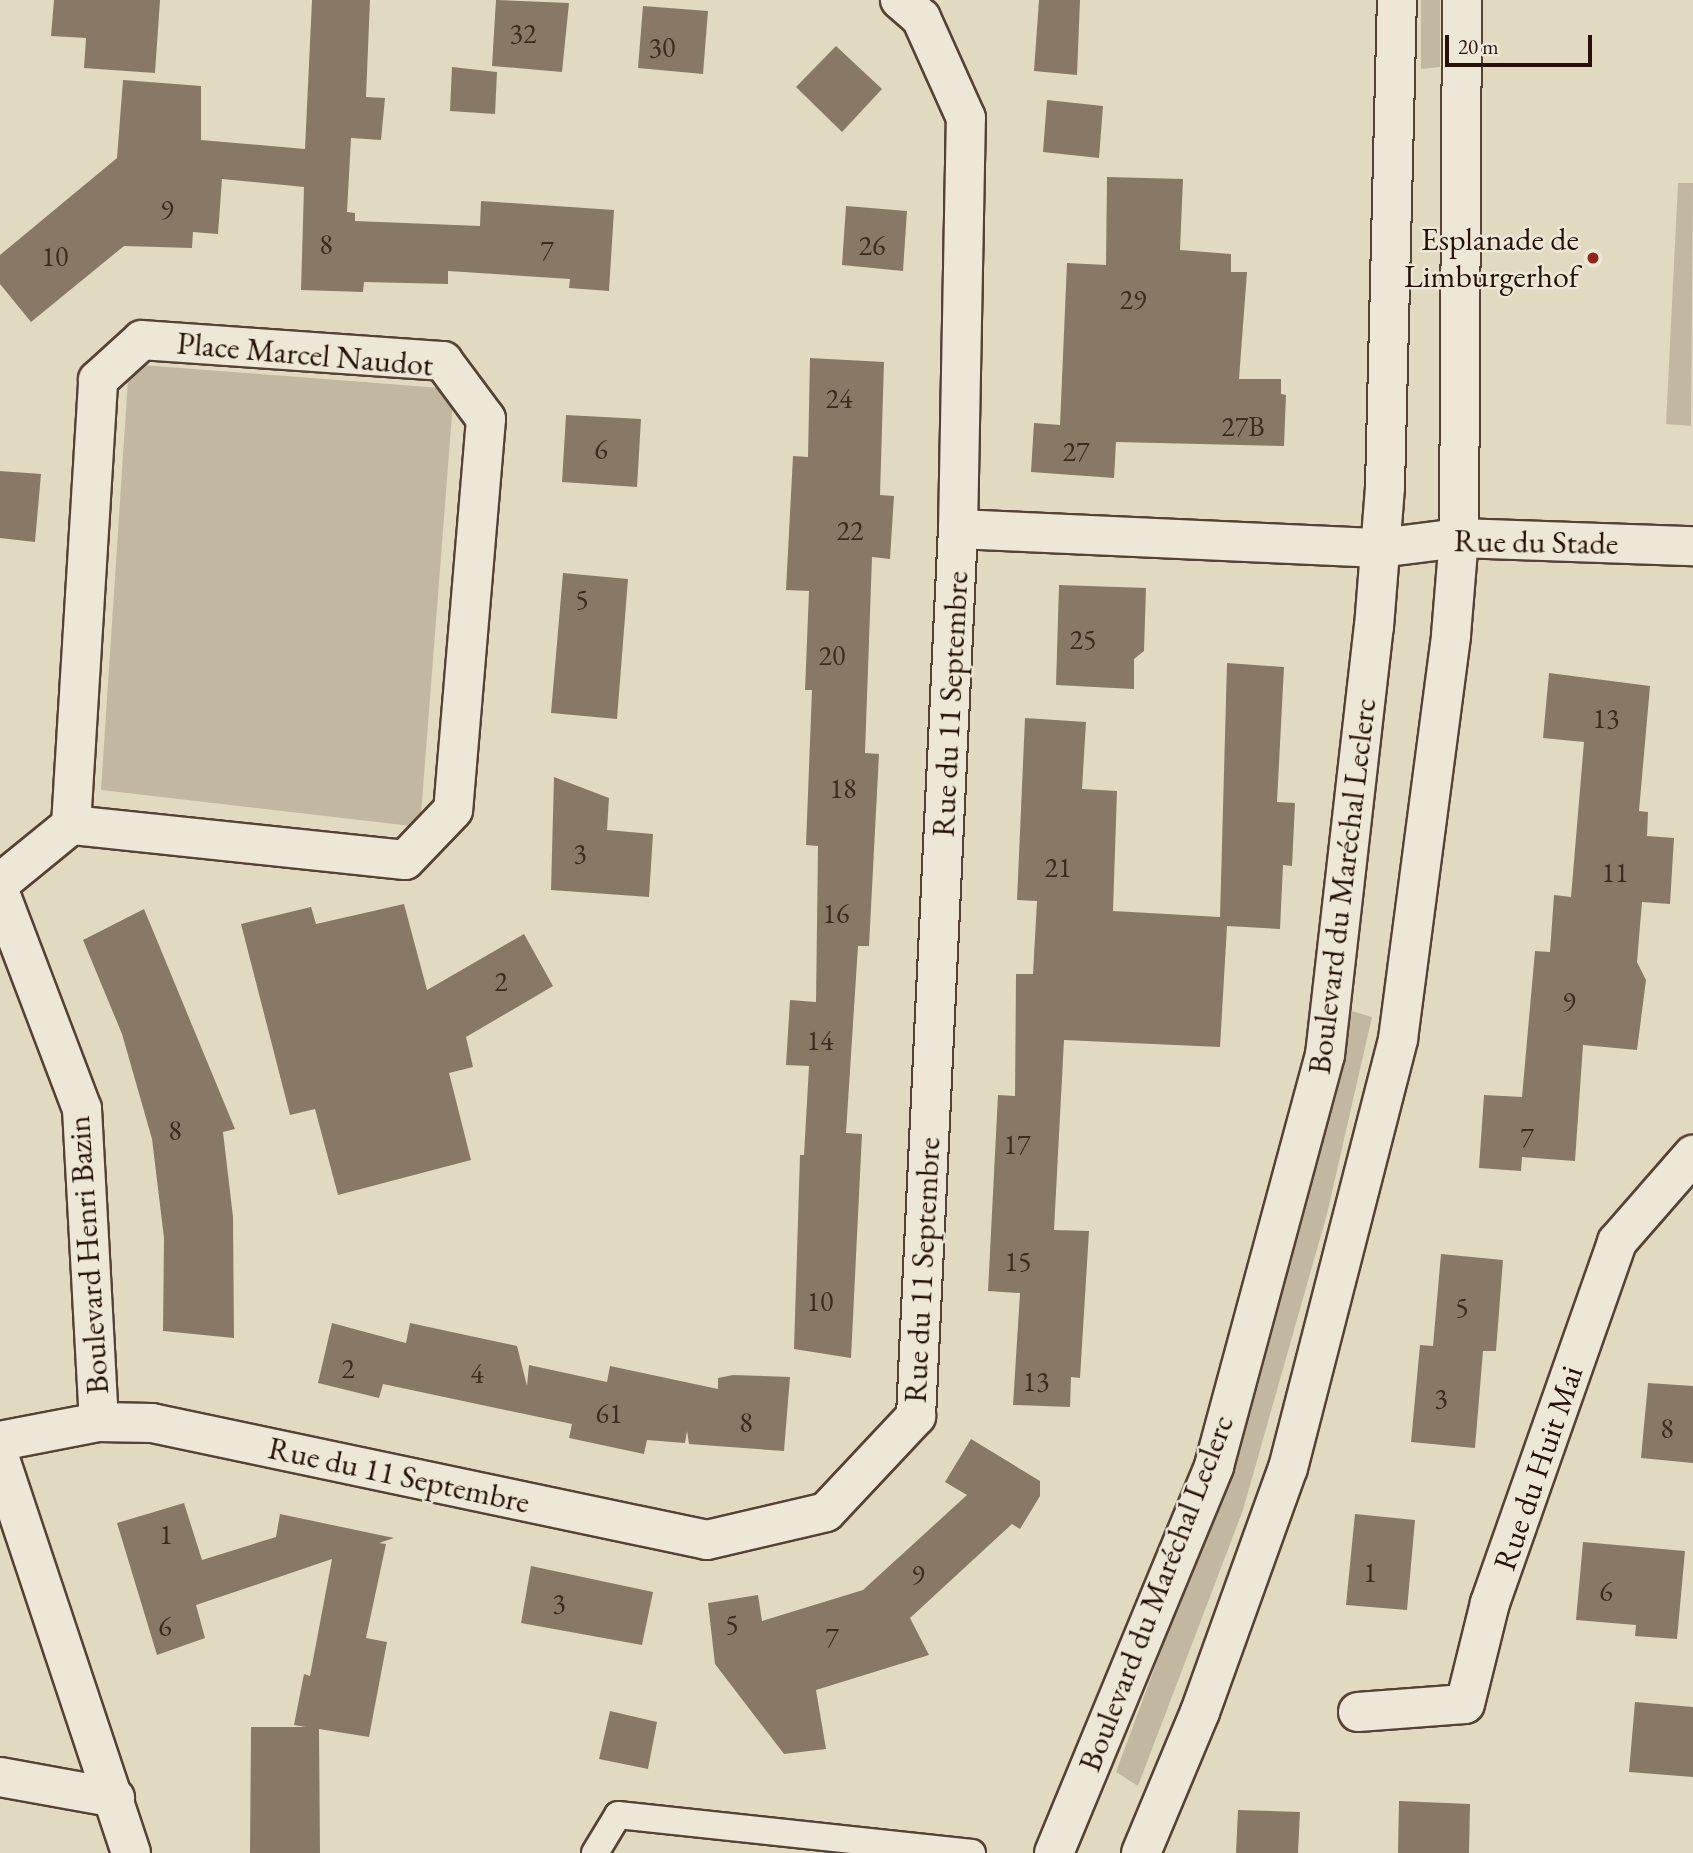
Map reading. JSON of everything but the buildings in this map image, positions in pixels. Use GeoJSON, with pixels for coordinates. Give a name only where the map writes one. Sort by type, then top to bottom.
{"type":"FeatureCollection","features":[{"type":"Feature","properties":{"kind":"street","name":"Rue du 11 Septembre"},"geometry":{"type":"LineString","coordinates":[[0,1441],[99,1422],[152,1423],[707,1540],[826,1512],[916,1416],[958,529],[967,118],[921,18],[900,0]]}},
{"type":"Feature","properties":{"kind":"street","name":"Boulevard du Maréchal Leclerc"},"geometry":{"type":"LineString","coordinates":[[1054,1853],[1213,1466],[1325,1055],[1380,548],[1397,0]]}},
{"type":"Feature","properties":{"kind":"street"},"geometry":{"type":"LineString","coordinates":[[1141,1853],[1200,1712],[1288,1468],[1398,1040],[1451,635],[1459,538],[1462,0]]}},
{"type":"Feature","properties":{"kind":"street","name":"Place Marcel Naudot"},"geometry":{"type":"LineString","coordinates":[[142,340],[443,361],[486,419],[453,810],[405,860],[71,825],[98,380],[142,340]]}},
{"type":"Feature","properties":{"kind":"street","name":"Rue du 11 Septembre"},"geometry":{"type":"LineString","coordinates":[[958,529],[1380,548]]}},
{"type":"Feature","properties":{"kind":"street","name":"Rue du Stade"},"geometry":{"type":"LineString","coordinates":[[1380,548],[1459,538],[1693,546]]}},
{"type":"Feature","properties":{"kind":"street"},"geometry":{"type":"LineString","coordinates":[[0,884],[71,825]]}},
{"type":"Feature","properties":{"kind":"street","name":"Boulevard Henri Bazin"},"geometry":{"type":"LineString","coordinates":[[0,893],[82,1109],[99,1422]]}},
{"type":"Feature","properties":{"kind":"street","name":"Rue du Huit Mai"},"geometry":{"type":"LineString","coordinates":[[1358,1712],[1465,1704],[1490,1603],[1617,1241],[1693,1155]]}},
{"type":"Feature","properties":{"kind":"street"},"geometry":{"type":"LineString","coordinates":[[0,1459],[115,1798],[131,1853]]}},
{"type":"Feature","properties":{"kind":"street"},"geometry":{"type":"LineString","coordinates":[[0,1777],[115,1798]]}},
{"type":"Feature","properties":{"kind":"lane"},"geometry":{"type":"LineString","coordinates":[[595,1853],[618,1815],[972,1853]]}},
{"type":"Feature","properties":{"kind":"shaded area"},"geometry":{"type":"Polygon","coordinates":[[[1421,0],[1440,0],[1440,67],[1421,69],[1421,0]]]}},
{"type":"Feature","properties":{"kind":"shaded area"},"geometry":{"type":"Polygon","coordinates":[[[1678,183],[1693,183],[1691,426],[1666,424],[1678,183]]]}},
{"type":"Feature","properties":{"kind":"shaded area"},"geometry":{"type":"Polygon","coordinates":[[[129,364],[454,389],[420,827],[101,790],[129,364]]]}},
{"type":"Feature","properties":{"kind":"shaded area"},"geometry":{"type":"Polygon","coordinates":[[[1348,1010],[1372,1017],[1327,1214],[1243,1510],[1138,1786],[1116,1772],[1221,1489],[1348,1010]]]}},
{"type":"Feature","properties":{"kind":"place","name":"Esplanade de Limburgerhof"},"geometry":{"type":"Point","coordinates":[1593,258]}}]}
